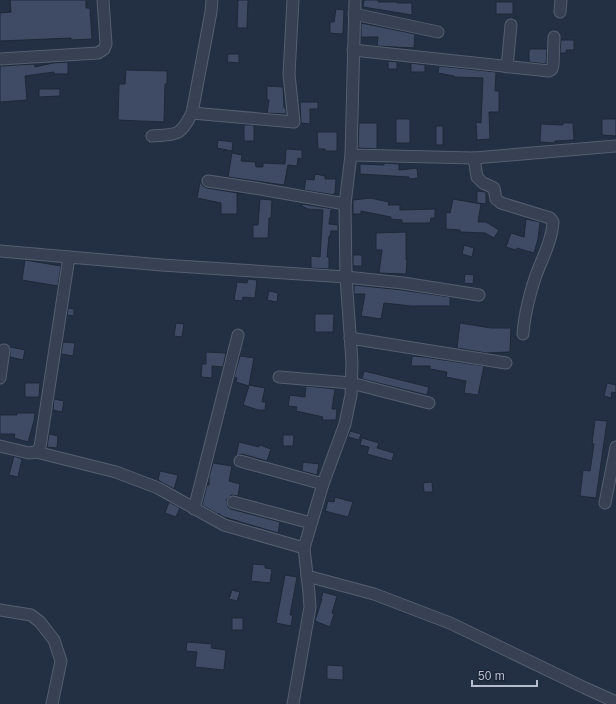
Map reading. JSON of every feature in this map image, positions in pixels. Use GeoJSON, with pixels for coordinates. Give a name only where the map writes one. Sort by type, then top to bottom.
{"type":"FeatureCollection","features":[{"type":"Feature","properties":{"kind":"street"},"geometry":{"type":"LineString","coordinates":[[0,59],[98,53],[104,49],[106,44],[103,0]]}},
{"type":"Feature","properties":{"kind":"street"},"geometry":{"type":"LineString","coordinates":[[152,136],[180,132],[186,125],[192,113],[212,0]]}},
{"type":"Feature","properties":{"kind":"street"},"geometry":{"type":"LineString","coordinates":[[192,113],[294,122],[289,74],[293,0]]}},
{"type":"Feature","properties":{"kind":"street"},"geometry":{"type":"LineString","coordinates":[[293,704],[310,607],[304,548],[323,484],[345,424],[351,395],[352,362],[346,277],[345,204],[351,155],[355,0]]}},
{"type":"Feature","properties":{"kind":"street"},"geometry":{"type":"LineString","coordinates":[[560,12],[561,0]]}},
{"type":"Feature","properties":{"kind":"street"},"geometry":{"type":"LineString","coordinates":[[354,14],[438,32]]}},
{"type":"Feature","properties":{"kind":"street"},"geometry":{"type":"LineString","coordinates":[[507,67],[511,25]]}},
{"type":"Feature","properties":{"kind":"street"},"geometry":{"type":"LineString","coordinates":[[353,50],[549,71],[552,69],[553,65],[554,37]]}},
{"type":"Feature","properties":{"kind":"street"},"geometry":{"type":"LineString","coordinates":[[351,155],[474,158],[616,146]]}},
{"type":"Feature","properties":{"kind":"street"},"geometry":{"type":"LineString","coordinates":[[474,158],[477,177],[482,183],[494,188],[496,199],[501,203],[550,218],[553,222],[549,240],[535,277],[523,334]]}},
{"type":"Feature","properties":{"kind":"street"},"geometry":{"type":"LineString","coordinates":[[208,181],[345,204]]}},
{"type":"Feature","properties":{"kind":"street"},"geometry":{"type":"LineString","coordinates":[[0,251],[162,265],[346,277],[403,283],[479,294]]}},
{"type":"Feature","properties":{"kind":"street"},"geometry":{"type":"LineString","coordinates":[[36,452],[40,447],[69,257]]}},
{"type":"Feature","properties":{"kind":"street"},"geometry":{"type":"LineString","coordinates":[[194,509],[238,335]]}},
{"type":"Feature","properties":{"kind":"street"},"geometry":{"type":"LineString","coordinates":[[350,338],[506,363]]}},
{"type":"Feature","properties":{"kind":"street"},"geometry":{"type":"LineString","coordinates":[[0,378],[4,350]]}},
{"type":"Feature","properties":{"kind":"street"},"geometry":{"type":"LineString","coordinates":[[279,377],[351,383],[429,403]]}},
{"type":"Feature","properties":{"kind":"street"},"geometry":{"type":"LineString","coordinates":[[0,446],[29,453],[36,452],[116,472],[158,488],[224,525],[304,548]]}},
{"type":"Feature","properties":{"kind":"street"},"geometry":{"type":"LineString","coordinates":[[605,503],[614,468],[616,448]]}},
{"type":"Feature","properties":{"kind":"street"},"geometry":{"type":"LineString","coordinates":[[240,461],[323,484]]}},
{"type":"Feature","properties":{"kind":"street"},"geometry":{"type":"LineString","coordinates":[[233,502],[311,523]]}},
{"type":"Feature","properties":{"kind":"street"},"geometry":{"type":"LineString","coordinates":[[307,576],[374,594],[450,623],[616,702]]}},
{"type":"Feature","properties":{"kind":"street"},"geometry":{"type":"LineString","coordinates":[[0,610],[31,614],[40,622],[54,640],[60,661],[52,704]]}},
{"type":"Feature","properties":{"kind":"building"},"geometry":{"type":"Polygon","coordinates":[[[10,0],[86,0],[86,8],[90,8],[92,39],[71,40],[71,38],[0,41],[0,13],[11,12],[10,0]]]}},
{"type":"Feature","properties":{"kind":"building"},"geometry":{"type":"Polygon","coordinates":[[[238,0],[248,0],[247,28],[237,28],[238,0]]]}},
{"type":"Feature","properties":{"kind":"building"},"geometry":{"type":"Polygon","coordinates":[[[364,0],[412,3],[412,15],[363,7],[364,0]]]}},
{"type":"Feature","properties":{"kind":"building"},"geometry":{"type":"Polygon","coordinates":[[[496,2],[513,2],[513,14],[496,14],[496,2]]]}},
{"type":"Feature","properties":{"kind":"building"},"geometry":{"type":"Polygon","coordinates":[[[336,9],[344,10],[343,34],[330,33],[330,22],[334,22],[336,9]]]}},
{"type":"Feature","properties":{"kind":"building"},"geometry":{"type":"Polygon","coordinates":[[[361,23],[415,34],[414,48],[377,46],[378,37],[361,37],[361,23]]]}},
{"type":"Feature","properties":{"kind":"building"},"geometry":{"type":"Polygon","coordinates":[[[561,40],[574,40],[574,50],[566,50],[566,53],[560,53],[561,40]]]}},
{"type":"Feature","properties":{"kind":"building"},"geometry":{"type":"Polygon","coordinates":[[[529,49],[547,49],[546,64],[529,62],[529,49]]]}},
{"type":"Feature","properties":{"kind":"building"},"geometry":{"type":"Polygon","coordinates":[[[228,54],[239,54],[239,63],[227,62],[228,54]]]}},
{"type":"Feature","properties":{"kind":"building"},"geometry":{"type":"Polygon","coordinates":[[[388,61],[397,62],[397,69],[388,69],[388,61]]]}},
{"type":"Feature","properties":{"kind":"building"},"geometry":{"type":"Polygon","coordinates":[[[68,62],[68,74],[54,74],[54,72],[25,76],[27,100],[0,102],[0,66],[34,64],[35,67],[53,63],[68,62]]]}},
{"type":"Feature","properties":{"kind":"building"},"geometry":{"type":"Polygon","coordinates":[[[411,63],[425,65],[425,72],[411,72],[411,63]]]}},
{"type":"Feature","properties":{"kind":"building"},"geometry":{"type":"Polygon","coordinates":[[[439,66],[496,72],[495,91],[499,91],[499,112],[489,112],[490,139],[477,140],[476,122],[481,123],[483,78],[454,77],[438,73],[439,66]]]}},
{"type":"Feature","properties":{"kind":"building"},"geometry":{"type":"Polygon","coordinates":[[[126,70],[167,71],[167,84],[165,84],[164,122],[118,120],[119,84],[125,84],[126,70]]]}},
{"type":"Feature","properties":{"kind":"building"},"geometry":{"type":"Polygon","coordinates":[[[267,86],[283,87],[284,108],[286,108],[286,114],[267,113],[269,100],[267,100],[267,86]]]}},
{"type":"Feature","properties":{"kind":"building"},"geometry":{"type":"Polygon","coordinates":[[[39,89],[60,89],[60,96],[39,97],[39,89]]]}},
{"type":"Feature","properties":{"kind":"building"},"geometry":{"type":"Polygon","coordinates":[[[300,102],[318,102],[318,109],[310,109],[310,124],[301,123],[300,102]]]}},
{"type":"Feature","properties":{"kind":"building"},"geometry":{"type":"Polygon","coordinates":[[[396,119],[410,119],[410,143],[396,143],[396,119]]]}},
{"type":"Feature","properties":{"kind":"building"},"geometry":{"type":"Polygon","coordinates":[[[602,119],[616,119],[616,136],[602,135],[602,119]]]}},
{"type":"Feature","properties":{"kind":"building"},"geometry":{"type":"Polygon","coordinates":[[[359,123],[377,123],[377,149],[358,148],[359,123]]]}},
{"type":"Feature","properties":{"kind":"building"},"geometry":{"type":"Polygon","coordinates":[[[563,123],[573,123],[574,140],[555,141],[555,143],[540,142],[541,124],[563,125],[563,123]]]}},
{"type":"Feature","properties":{"kind":"building"},"geometry":{"type":"Polygon","coordinates":[[[244,125],[254,125],[254,141],[244,141],[244,125]]]}},
{"type":"Feature","properties":{"kind":"building"},"geometry":{"type":"Polygon","coordinates":[[[436,126],[443,126],[443,145],[436,145],[436,126]]]}},
{"type":"Feature","properties":{"kind":"building"},"geometry":{"type":"Polygon","coordinates":[[[317,132],[337,132],[337,151],[325,151],[325,149],[318,149],[317,132]]]}},
{"type":"Feature","properties":{"kind":"building"},"geometry":{"type":"Polygon","coordinates":[[[218,140],[233,142],[232,151],[217,148],[218,140]]]}},
{"type":"Feature","properties":{"kind":"building"},"geometry":{"type":"Polygon","coordinates":[[[286,149],[302,150],[302,159],[298,158],[297,166],[288,165],[284,185],[228,177],[232,153],[242,155],[241,161],[255,162],[256,167],[263,167],[263,163],[285,164],[286,149]]]}},
{"type":"Feature","properties":{"kind":"building"},"geometry":{"type":"Polygon","coordinates":[[[384,163],[399,164],[399,170],[417,168],[418,178],[409,179],[409,177],[360,174],[360,164],[384,165],[384,163]]]}},
{"type":"Feature","properties":{"kind":"building"},"geometry":{"type":"Polygon","coordinates":[[[315,174],[325,176],[325,179],[336,179],[334,195],[304,190],[306,179],[314,180],[315,174]]]}},
{"type":"Feature","properties":{"kind":"building"},"geometry":{"type":"Polygon","coordinates":[[[200,182],[207,188],[244,194],[237,193],[237,214],[221,214],[221,203],[197,198],[200,182]]]}},
{"type":"Feature","properties":{"kind":"building"},"geometry":{"type":"Polygon","coordinates":[[[477,191],[486,192],[486,204],[477,203],[477,191]]]}},
{"type":"Feature","properties":{"kind":"building"},"geometry":{"type":"Polygon","coordinates":[[[370,198],[389,202],[388,205],[400,205],[400,210],[435,209],[435,218],[431,218],[430,223],[402,223],[402,220],[391,219],[391,217],[361,211],[361,214],[353,214],[353,200],[370,198]]]}},
{"type":"Feature","properties":{"kind":"building"},"geometry":{"type":"Polygon","coordinates":[[[260,199],[272,200],[268,238],[253,238],[253,225],[258,225],[260,199]]]}},
{"type":"Feature","properties":{"kind":"building"},"geometry":{"type":"Polygon","coordinates":[[[453,199],[481,204],[478,222],[486,222],[499,230],[494,238],[485,233],[460,232],[460,230],[446,229],[446,212],[450,213],[453,199]]]}},
{"type":"Feature","properties":{"kind":"building"},"geometry":{"type":"Polygon","coordinates":[[[302,204],[333,209],[331,210],[329,224],[338,225],[338,231],[331,231],[329,236],[327,257],[329,257],[329,269],[311,268],[311,256],[320,257],[323,210],[308,209],[302,206],[302,204]]]}},
{"type":"Feature","properties":{"kind":"building"},"geometry":{"type":"Polygon","coordinates":[[[526,219],[540,222],[538,239],[534,253],[517,248],[516,250],[506,247],[511,233],[524,237],[526,219]]]}},
{"type":"Feature","properties":{"kind":"building"},"geometry":{"type":"Polygon","coordinates":[[[406,232],[406,274],[379,273],[382,250],[376,250],[376,233],[406,232]]]}},
{"type":"Feature","properties":{"kind":"building"},"geometry":{"type":"Polygon","coordinates":[[[464,245],[474,248],[472,257],[462,254],[464,245]]]}},
{"type":"Feature","properties":{"kind":"building"},"geometry":{"type":"Polygon","coordinates":[[[353,255],[362,255],[362,266],[353,266],[353,255]]]}},
{"type":"Feature","properties":{"kind":"building"},"geometry":{"type":"Polygon","coordinates":[[[25,260],[61,266],[58,286],[22,280],[25,260]]]}},
{"type":"Feature","properties":{"kind":"building"},"geometry":{"type":"Polygon","coordinates":[[[465,274],[474,275],[473,284],[464,283],[465,274]]]}},
{"type":"Feature","properties":{"kind":"building"},"geometry":{"type":"Polygon","coordinates":[[[248,279],[257,280],[255,298],[243,297],[242,301],[234,300],[237,282],[247,283],[248,279]]]}},
{"type":"Feature","properties":{"kind":"building"},"geometry":{"type":"Polygon","coordinates":[[[354,285],[450,297],[450,306],[411,306],[384,303],[381,319],[361,316],[365,294],[354,294],[354,285]]]}},
{"type":"Feature","properties":{"kind":"building"},"geometry":{"type":"Polygon","coordinates":[[[269,291],[278,293],[277,302],[267,300],[269,291]]]}},
{"type":"Feature","properties":{"kind":"building"},"geometry":{"type":"Polygon","coordinates":[[[68,308],[74,309],[74,316],[67,315],[68,308]]]}},
{"type":"Feature","properties":{"kind":"building"},"geometry":{"type":"Polygon","coordinates":[[[315,314],[334,314],[333,332],[315,332],[315,314]]]}},
{"type":"Feature","properties":{"kind":"building"},"geometry":{"type":"Polygon","coordinates":[[[176,323],[184,324],[182,337],[174,336],[176,323]]]}},
{"type":"Feature","properties":{"kind":"building"},"geometry":{"type":"Polygon","coordinates":[[[460,323],[491,328],[511,328],[510,352],[486,353],[457,348],[460,323]]]}},
{"type":"Feature","properties":{"kind":"building"},"geometry":{"type":"Polygon","coordinates":[[[63,342],[75,343],[73,356],[61,354],[63,342]]]}},
{"type":"Feature","properties":{"kind":"building"},"geometry":{"type":"Polygon","coordinates":[[[10,347],[25,350],[23,360],[10,357],[10,347]]]}},
{"type":"Feature","properties":{"kind":"building"},"geometry":{"type":"Polygon","coordinates":[[[206,352],[226,353],[223,367],[212,366],[212,378],[201,377],[202,364],[206,364],[206,352]]]}},
{"type":"Feature","properties":{"kind":"building"},"geometry":{"type":"Polygon","coordinates":[[[240,356],[254,358],[249,385],[265,388],[262,402],[266,402],[265,410],[258,410],[243,405],[249,386],[236,382],[237,378],[234,377],[240,356]]]}},
{"type":"Feature","properties":{"kind":"building"},"geometry":{"type":"Polygon","coordinates":[[[412,356],[484,366],[478,395],[464,393],[466,381],[446,377],[447,372],[430,369],[430,366],[411,366],[412,356]]]}},
{"type":"Feature","properties":{"kind":"building"},"geometry":{"type":"Polygon","coordinates":[[[364,371],[429,387],[427,395],[362,379],[364,371]]]}},
{"type":"Feature","properties":{"kind":"building"},"geometry":{"type":"Polygon","coordinates":[[[25,383],[40,383],[39,397],[25,397],[25,383]]]}},
{"type":"Feature","properties":{"kind":"building"},"geometry":{"type":"Polygon","coordinates":[[[607,383],[616,385],[616,393],[612,392],[611,398],[604,396],[607,383]]]}},
{"type":"Feature","properties":{"kind":"building"},"geometry":{"type":"Polygon","coordinates":[[[306,386],[335,389],[332,409],[337,409],[336,420],[322,420],[323,417],[296,411],[297,407],[288,406],[290,395],[305,397],[306,386]]]}},
{"type":"Feature","properties":{"kind":"building"},"geometry":{"type":"Polygon","coordinates":[[[54,399],[64,401],[62,412],[53,410],[54,399]]]}},
{"type":"Feature","properties":{"kind":"building"},"geometry":{"type":"Polygon","coordinates":[[[17,413],[35,413],[28,442],[14,438],[15,434],[0,434],[0,415],[17,415],[17,413]]]}},
{"type":"Feature","properties":{"kind":"building"},"geometry":{"type":"Polygon","coordinates":[[[595,420],[607,421],[596,498],[580,496],[583,470],[590,471],[594,444],[592,444],[595,420]]]}},
{"type":"Feature","properties":{"kind":"building"},"geometry":{"type":"Polygon","coordinates":[[[350,431],[361,434],[359,440],[348,437],[350,431]]]}},
{"type":"Feature","properties":{"kind":"building"},"geometry":{"type":"Polygon","coordinates":[[[49,434],[58,436],[57,448],[47,447],[49,434]]]}},
{"type":"Feature","properties":{"kind":"building"},"geometry":{"type":"Polygon","coordinates":[[[283,435],[294,435],[293,446],[283,446],[283,435]]]}},
{"type":"Feature","properties":{"kind":"building"},"geometry":{"type":"Polygon","coordinates":[[[362,438],[379,443],[377,448],[394,453],[392,461],[367,454],[369,447],[360,445],[362,438]]]}},
{"type":"Feature","properties":{"kind":"building"},"geometry":{"type":"Polygon","coordinates":[[[239,442],[259,447],[260,445],[271,449],[267,461],[242,454],[236,456],[239,442]]]}},
{"type":"Feature","properties":{"kind":"building"},"geometry":{"type":"Polygon","coordinates":[[[14,456],[22,459],[18,477],[9,475],[14,456]]]}},
{"type":"Feature","properties":{"kind":"building"},"geometry":{"type":"Polygon","coordinates":[[[303,462],[319,464],[317,475],[302,471],[303,462]]]}},
{"type":"Feature","properties":{"kind":"building"},"geometry":{"type":"Polygon","coordinates":[[[213,463],[232,466],[229,481],[240,484],[238,496],[231,495],[226,500],[228,507],[280,522],[278,533],[224,517],[202,505],[207,485],[209,485],[209,477],[213,463]]]}},
{"type":"Feature","properties":{"kind":"building"},"geometry":{"type":"Polygon","coordinates":[[[160,471],[178,475],[174,489],[158,480],[160,471]]]}},
{"type":"Feature","properties":{"kind":"building"},"geometry":{"type":"Polygon","coordinates":[[[432,482],[433,492],[424,492],[423,483],[432,482]]]}},
{"type":"Feature","properties":{"kind":"building"},"geometry":{"type":"Polygon","coordinates":[[[335,497],[353,502],[348,517],[325,511],[328,501],[334,502],[335,497]]]}},
{"type":"Feature","properties":{"kind":"building"},"geometry":{"type":"Polygon","coordinates":[[[169,502],[180,508],[176,517],[165,513],[169,502]]]}},
{"type":"Feature","properties":{"kind":"building"},"geometry":{"type":"Polygon","coordinates":[[[253,564],[265,565],[265,568],[272,569],[270,583],[251,581],[253,564]]]}},
{"type":"Feature","properties":{"kind":"building"},"geometry":{"type":"Polygon","coordinates":[[[285,575],[297,577],[290,615],[293,615],[291,626],[276,623],[285,575]]]}},
{"type":"Feature","properties":{"kind":"building"},"geometry":{"type":"Polygon","coordinates":[[[232,590],[240,592],[237,601],[229,599],[232,590]]]}},
{"type":"Feature","properties":{"kind":"building"},"geometry":{"type":"Polygon","coordinates":[[[323,592],[337,596],[330,627],[315,621],[323,592]]]}},
{"type":"Feature","properties":{"kind":"building"},"geometry":{"type":"Polygon","coordinates":[[[232,618],[243,618],[243,630],[232,630],[232,618]]]}},
{"type":"Feature","properties":{"kind":"building"},"geometry":{"type":"Polygon","coordinates":[[[187,642],[212,644],[211,648],[226,650],[224,670],[195,667],[197,652],[186,651],[187,642]]]}},
{"type":"Feature","properties":{"kind":"building"},"geometry":{"type":"Polygon","coordinates":[[[327,665],[343,666],[343,680],[327,679],[327,665]]]}}]}
